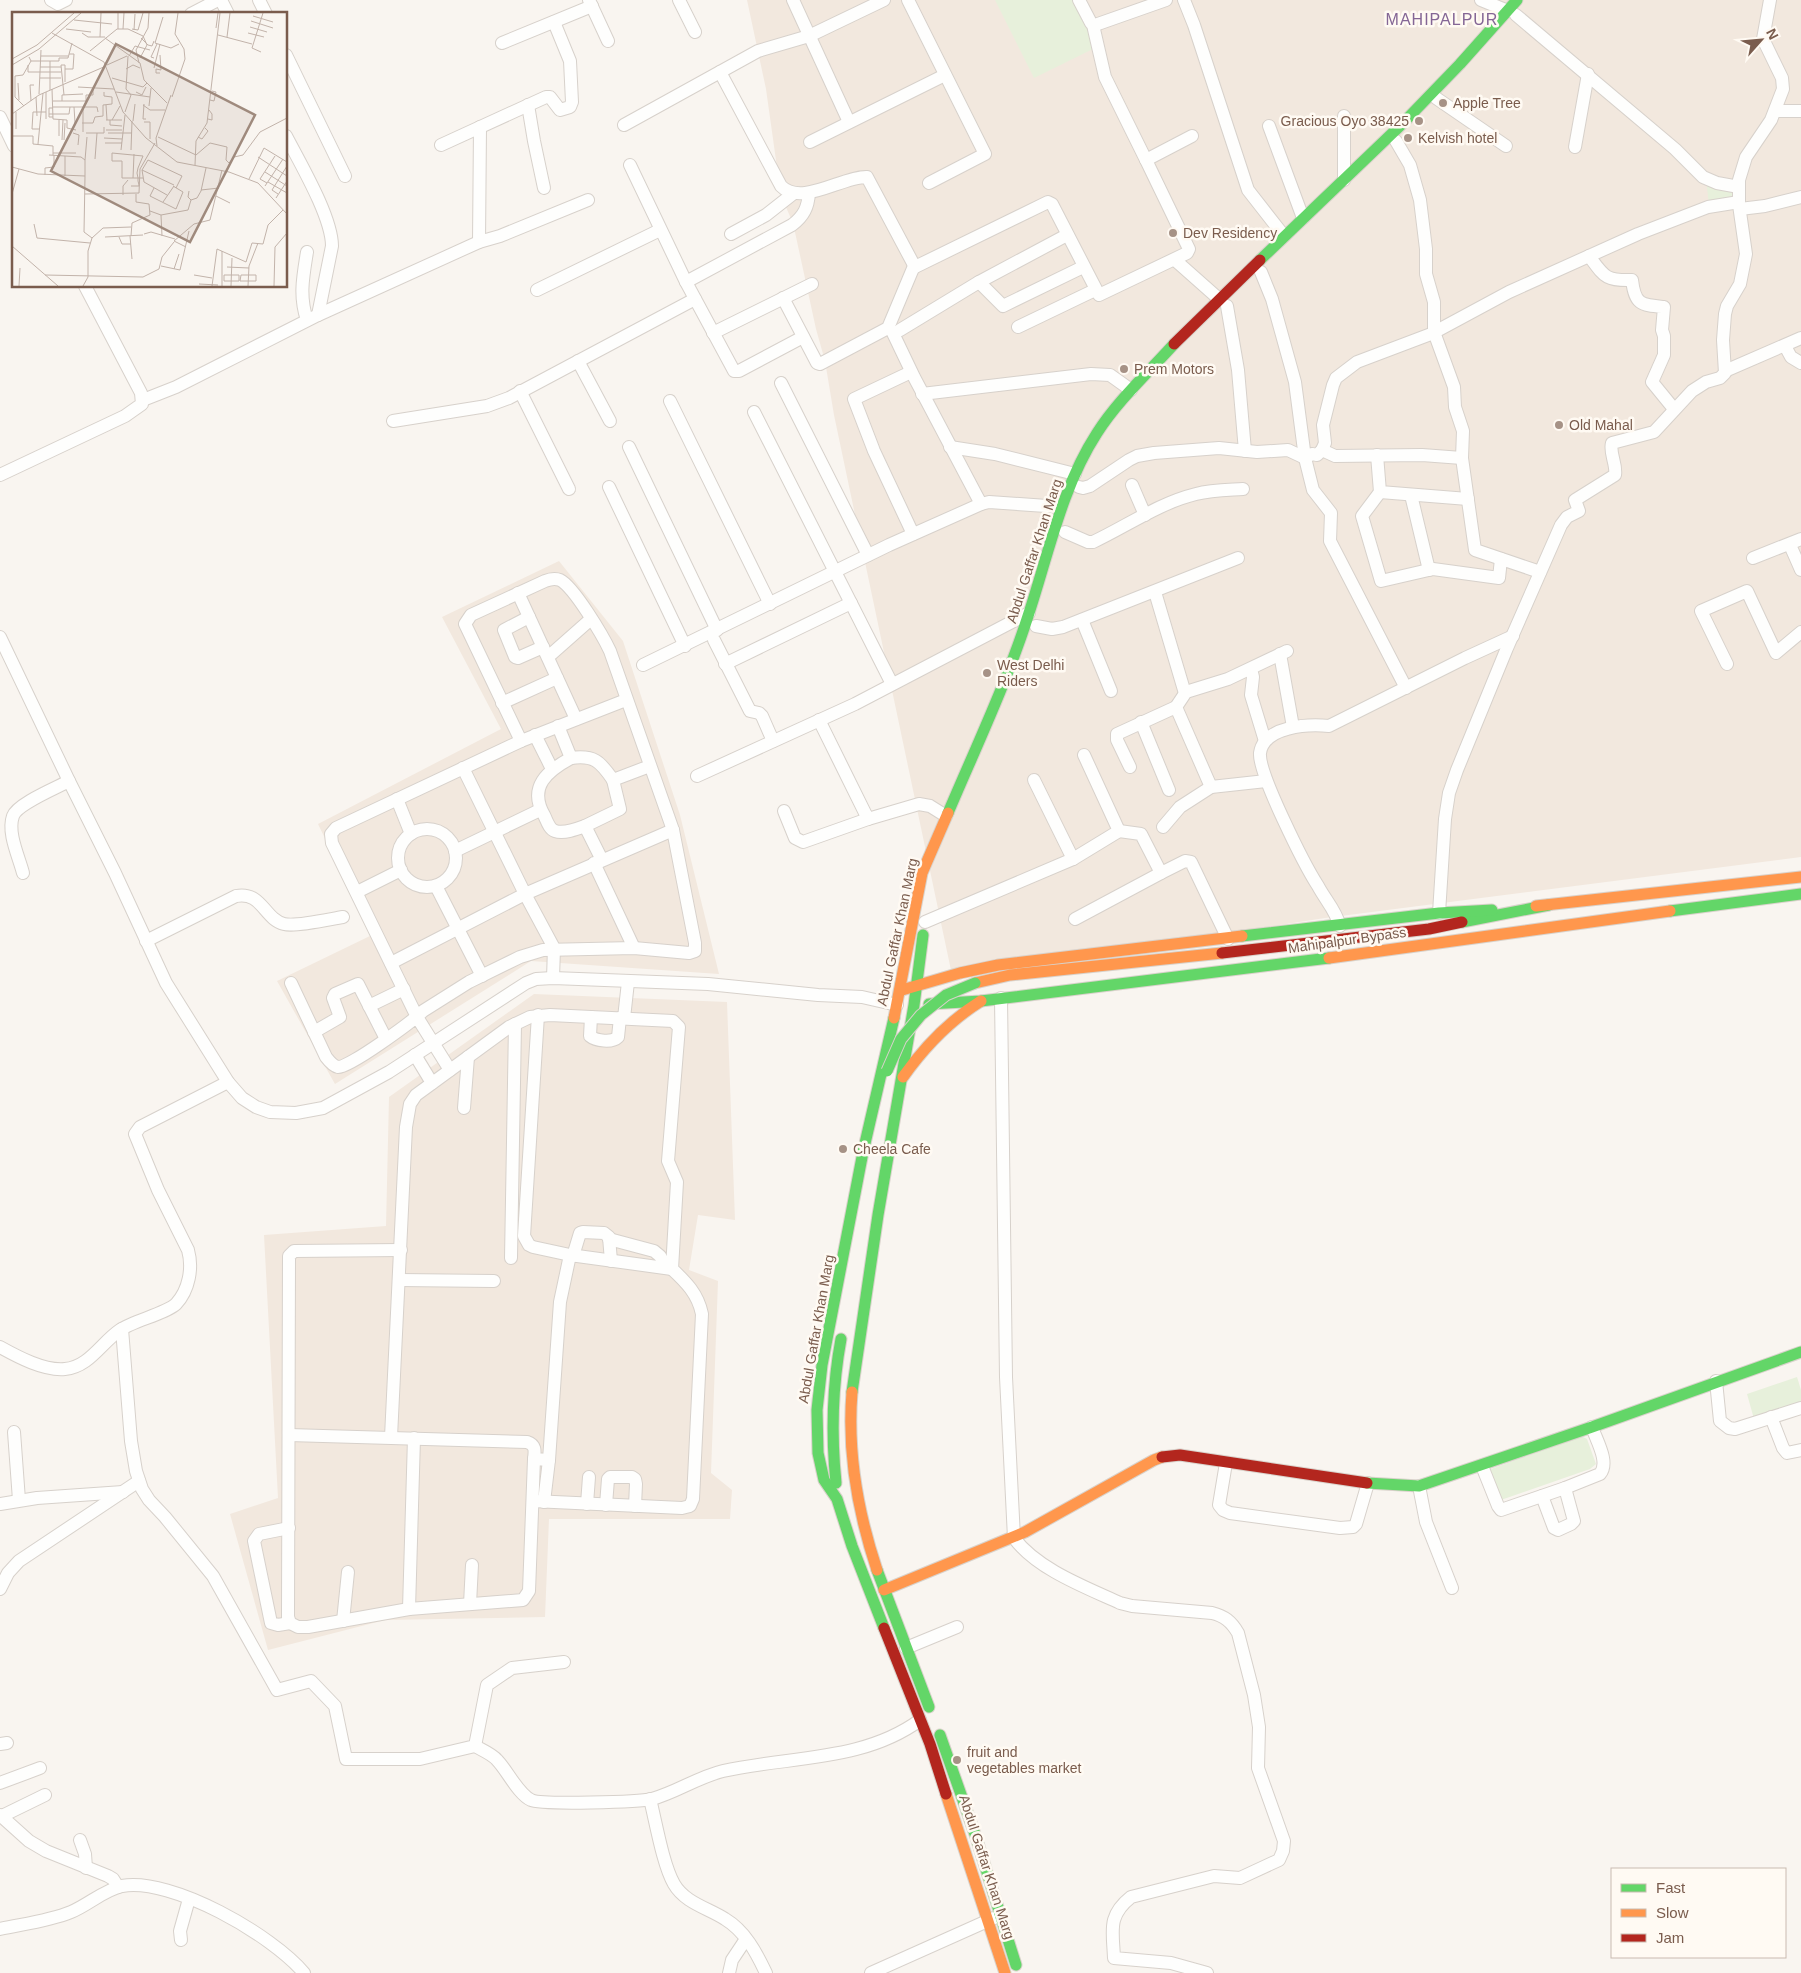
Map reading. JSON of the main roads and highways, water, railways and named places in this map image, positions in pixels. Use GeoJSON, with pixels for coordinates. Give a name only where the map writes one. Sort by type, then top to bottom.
{"type":"FeatureCollection","features":[{"type":"Feature","properties":{"kind":"main road","name":"Abdul Gaffar Khan Marg"},"geometry":{"type":"LineString","coordinates":[[936,869],[1011,695],[1036,626],[1065,532],[1077,480],[1096,433],[1131,390],[1194,323],[1261,272],[1322,216],[1396,141],[1512,13],[1517,0]]}},
{"type":"Feature","properties":{"kind":"main road","name":"Abdul Gaffar Khan Marg"},"geometry":{"type":"LineString","coordinates":[[1018,1973],[958,1782],[852,1546],[837,1499],[824,1480],[818,1453],[817,1410],[820,1383],[863,1152],[900,991],[922,873],[1008,674],[1030,613],[1061,507],[1112,424],[1284,236],[1344,180],[1527,0]]}},
{"type":"Feature","properties":{"kind":"main road","name":"Mahipalpur Bypass"},"geometry":{"type":"LineString","coordinates":[[900,991],[960,973],[998,965],[1439,914],[1550,905],[1801,877]]}},
{"type":"Feature","properties":{"kind":"main road","name":"Abdul Gaffar Khan Marg"},"geometry":{"type":"LineString","coordinates":[[930,892],[914,1005],[850,1396],[851,1448],[853,1471],[865,1526],[884,1590],[906,1648],[929,1719],[953,1811],[1005,1973]]}},
{"type":"Feature","properties":{"kind":"main road","name":"Mahipalpur Bypass"},"geometry":{"type":"LineString","coordinates":[[897,1005],[981,1001],[1324,959],[1613,918],[1801,894]]}},
{"type":"Feature","properties":{"kind":"main road"},"geometry":{"type":"LineString","coordinates":[[855,1255],[876,1120],[886,1071],[901,1039],[921,1015],[946,995],[976,983],[1010,975],[1283,947],[1429,929],[1550,905]]}},
{"type":"Feature","properties":{"kind":"main road"},"geometry":{"type":"LineString","coordinates":[[900,1082],[938,1032],[958,1015],[981,1001]]}},
{"type":"Feature","properties":{"kind":"main road"},"geometry":{"type":"LineString","coordinates":[[837,1499],[830,1420],[836,1366],[843,1329]]}},
{"type":"Feature","properties":{"kind":"main road"},"geometry":{"type":"LineString","coordinates":[[884,1590],[1014,1538],[1163,1456],[1180,1455],[1368,1483],[1419,1486],[1482,1466],[1801,1352]]}},
{"type":"Feature","properties":{"kind":"place","name":"Apple Tree"},"geometry":{"type":"Point","coordinates":[1443,103]}},
{"type":"Feature","properties":{"kind":"place","name":"Gracious Oyo 38425"},"geometry":{"type":"Point","coordinates":[1419,121]}},
{"type":"Feature","properties":{"kind":"place","name":"Kelvish hotel"},"geometry":{"type":"Point","coordinates":[1408,138]}},
{"type":"Feature","properties":{"kind":"place","name":"Dev Residency"},"geometry":{"type":"Point","coordinates":[1173,233]}},
{"type":"Feature","properties":{"kind":"place","name":"Prem Motors"},"geometry":{"type":"Point","coordinates":[1124,369]}},
{"type":"Feature","properties":{"kind":"place","name":"Old Mahal"},"geometry":{"type":"Point","coordinates":[1559,425]}},
{"type":"Feature","properties":{"kind":"place","name":"West Delhi Riders"},"geometry":{"type":"Point","coordinates":[987,673]}},
{"type":"Feature","properties":{"kind":"place","name":"Cheela Cafe"},"geometry":{"type":"Point","coordinates":[843,1149]}},
{"type":"Feature","properties":{"kind":"place","name":"fruit and vegetables market"},"geometry":{"type":"Point","coordinates":[957,1760]}},
{"type":"Feature","properties":{"kind":"district","name":"MAHIPALPUR"},"geometry":{"type":"Point","coordinates":[1442,19]}}]}
